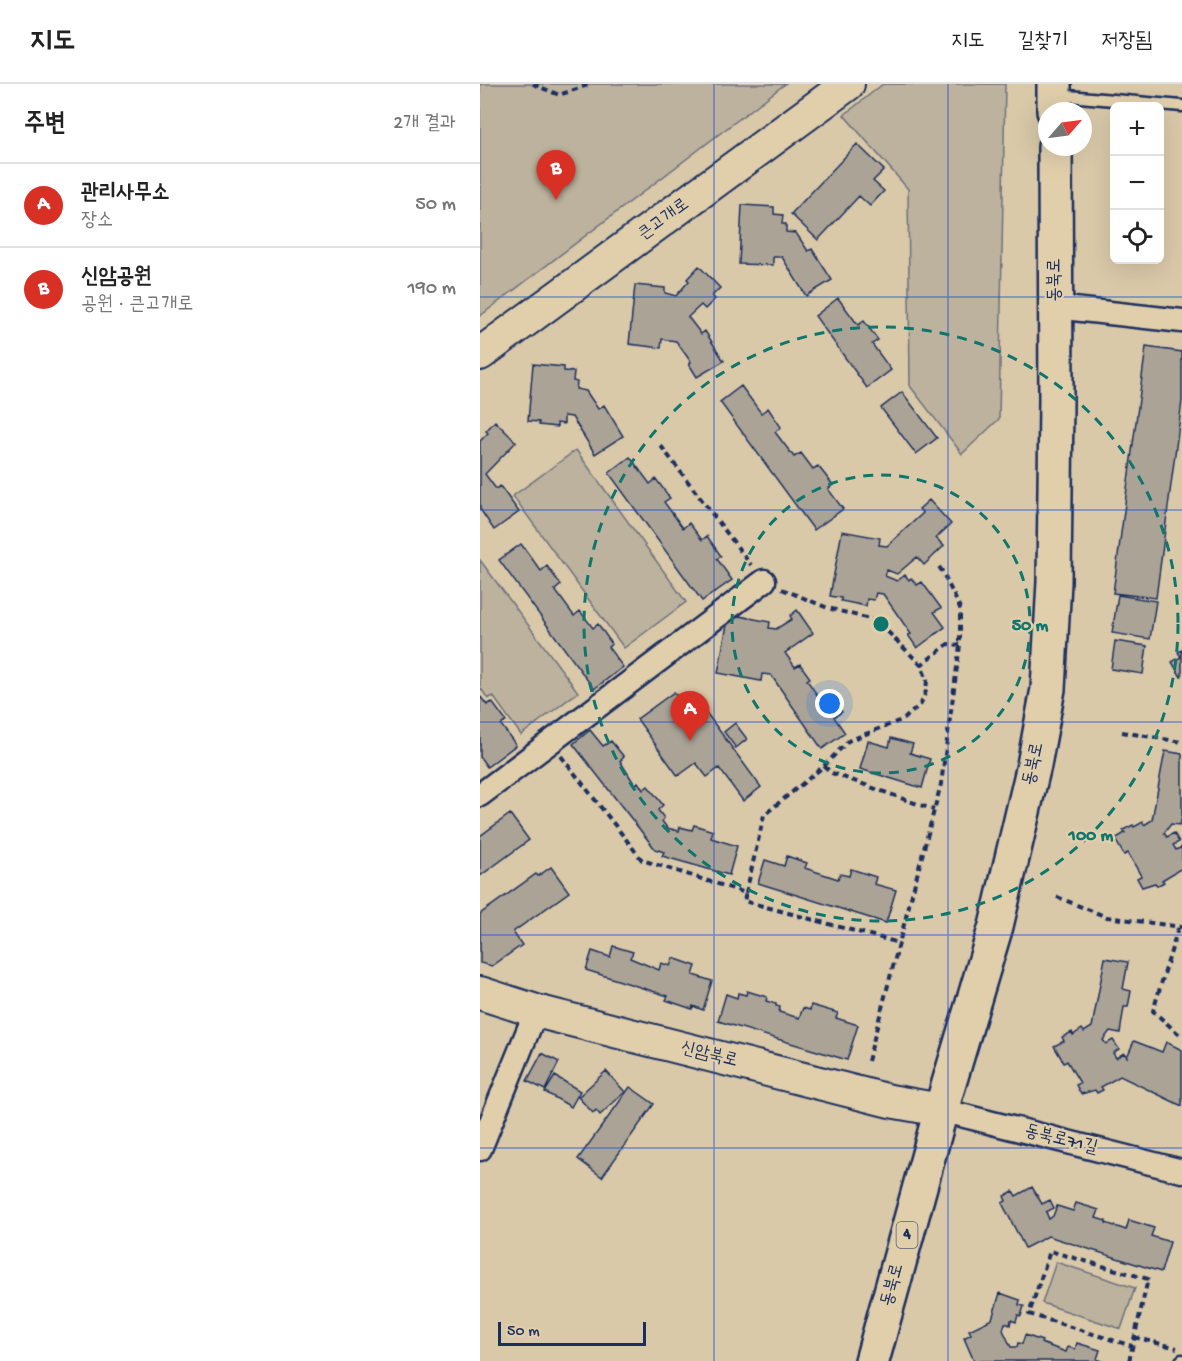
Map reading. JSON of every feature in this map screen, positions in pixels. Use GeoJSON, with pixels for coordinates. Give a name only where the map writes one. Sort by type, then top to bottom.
{"type":"FeatureCollection","features":[{"type":"Feature","properties":{"kind":"main road","name":"동북로"},"geometry":{"type":"LineString","coordinates":[[873,1361],[941,1110],[996,926],[1034,765],[1048,689],[1054,582],[1054,156]]}},
{"type":"Feature","properties":{"kind":"street","name":"큰고개로"},"geometry":{"type":"LineString","coordinates":[[480,354],[847,84]]}},
{"type":"Feature","properties":{"kind":"street"},"geometry":{"type":"LineString","coordinates":[[1055,307],[1182,321]]}},
{"type":"Feature","properties":{"kind":"street"},"geometry":{"type":"LineString","coordinates":[[480,795],[764,581]]}},
{"type":"Feature","properties":{"kind":"street","name":"신암북로"},"geometry":{"type":"LineString","coordinates":[[480,993],[536,1011],[890,1101],[941,1110]]}},
{"type":"Feature","properties":{"kind":"street"},"geometry":{"type":"LineString","coordinates":[[480,1149],[536,1011]]}},
{"type":"Feature","properties":{"kind":"street","name":"동북로71길"},"geometry":{"type":"LineString","coordinates":[[941,1110],[1182,1171]]}},
{"type":"Feature","properties":{"kind":"lane"},"geometry":{"type":"LineString","coordinates":[[1054,97],[1182,106]]}},
{"type":"Feature","properties":{"kind":"path"},"geometry":{"type":"LineString","coordinates":[[533,84],[559,95],[591,84]]}},
{"type":"Feature","properties":{"kind":"path"},"geometry":{"type":"LineString","coordinates":[[661,446],[764,581],[828,608],[877,621],[921,665],[927,680],[921,704],[904,720],[848,741],[824,766],[764,816],[744,902],[899,944]]}},
{"type":"Feature","properties":{"kind":"path"},"geometry":{"type":"LineString","coordinates":[[868,1061],[941,784],[960,645],[960,608],[937,564]]}},
{"type":"Feature","properties":{"kind":"path"},"geometry":{"type":"LineString","coordinates":[[921,665],[948,644],[960,645]]}},
{"type":"Feature","properties":{"kind":"path"},"geometry":{"type":"LineString","coordinates":[[1122,732],[1182,742]]}},
{"type":"Feature","properties":{"kind":"path"},"geometry":{"type":"LineString","coordinates":[[550,742],[642,860],[746,893]]}},
{"type":"Feature","properties":{"kind":"path"},"geometry":{"type":"LineString","coordinates":[[824,766],[832,773],[934,810]]}},
{"type":"Feature","properties":{"kind":"path"},"geometry":{"type":"LineString","coordinates":[[1057,897],[1107,917],[1180,928],[1153,1011],[1182,1037]]}},
{"type":"Feature","properties":{"kind":"path"},"geometry":{"type":"LineString","coordinates":[[1129,1361],[1148,1279],[1050,1251],[1029,1314],[1132,1346]]}},
{"type":"Feature","properties":{"kind":"path"},"geometry":{"type":"LineString","coordinates":[[1134,1337],[1172,1346],[1182,1351]]}},
{"type":"Feature","properties":{"kind":"shaded area"},"geometry":{"type":"Polygon","coordinates":[[[480,84],[785,84],[480,316],[480,84]]]}},
{"type":"Feature","properties":{"kind":"shaded area"},"geometry":{"type":"Polygon","coordinates":[[[883,84],[1005,84],[999,419],[962,454],[910,386],[908,189],[844,115],[883,84]]]}},
{"type":"Feature","properties":{"kind":"shaded area"},"geometry":{"type":"Polygon","coordinates":[[[576,450],[686,602],[624,648],[513,496],[576,450]]]}},
{"type":"Feature","properties":{"kind":"shaded area"},"geometry":{"type":"Polygon","coordinates":[[[480,560],[578,692],[521,735],[493,696],[488,699],[480,687],[480,560]]]}},
{"type":"Feature","properties":{"kind":"shaded area"},"geometry":{"type":"Polygon","coordinates":[[[1056,1262],[1135,1288],[1121,1329],[1042,1303],[1056,1262]]]}},
{"type":"Feature","properties":{"kind":"building"},"geometry":{"type":"Polygon","coordinates":[[[857,144],[884,170],[873,181],[884,191],[870,206],[859,196],[818,240],[791,214],[857,144]]]}},
{"type":"Feature","properties":{"kind":"building"},"geometry":{"type":"Polygon","coordinates":[[[742,205],[774,207],[774,214],[783,215],[782,224],[786,224],[786,232],[796,233],[808,251],[812,249],[832,280],[806,296],[782,257],[773,257],[773,265],[739,264],[742,205]]]}},
{"type":"Feature","properties":{"kind":"building"},"geometry":{"type":"Polygon","coordinates":[[[699,266],[720,288],[712,296],[715,299],[705,309],[701,305],[688,317],[701,334],[705,331],[724,361],[697,377],[689,364],[691,362],[676,341],[662,339],[661,348],[629,344],[635,285],[665,288],[665,293],[676,296],[699,266]]]}},
{"type":"Feature","properties":{"kind":"building"},"geometry":{"type":"Polygon","coordinates":[[[838,298],[858,325],[864,321],[878,340],[872,344],[891,370],[867,388],[815,316],[838,298]]]}},
{"type":"Feature","properties":{"kind":"building"},"geometry":{"type":"Polygon","coordinates":[[[1146,347],[1182,352],[1182,401],[1156,598],[1113,593],[1146,347]]]}},
{"type":"Feature","properties":{"kind":"building"},"geometry":{"type":"Polygon","coordinates":[[[533,364],[564,367],[564,371],[574,372],[573,381],[577,382],[576,389],[586,391],[598,409],[604,405],[623,436],[595,454],[572,417],[564,416],[564,424],[557,423],[557,427],[528,421],[533,364]]]}},
{"type":"Feature","properties":{"kind":"building"},"geometry":{"type":"Polygon","coordinates":[[[741,386],[761,413],[768,408],[781,427],[775,432],[794,457],[801,453],[813,469],[818,466],[833,485],[828,489],[843,509],[814,530],[720,402],[741,386]]]}},
{"type":"Feature","properties":{"kind":"building"},"geometry":{"type":"Polygon","coordinates":[[[902,392],[937,438],[916,454],[881,408],[902,392]]]}},
{"type":"Feature","properties":{"kind":"building"},"geometry":{"type":"Polygon","coordinates":[[[495,421],[516,442],[485,474],[496,489],[500,486],[519,512],[494,530],[480,509],[480,441],[495,421]]]}},
{"type":"Feature","properties":{"kind":"building"},"geometry":{"type":"Polygon","coordinates":[[[630,457],[650,484],[656,479],[670,498],[664,502],[683,528],[689,523],[702,540],[707,536],[721,556],[717,559],[732,580],[702,601],[609,473],[630,457]]]}},
{"type":"Feature","properties":{"kind":"building"},"geometry":{"type":"Polygon","coordinates":[[[929,500],[951,524],[936,538],[944,546],[924,565],[917,557],[897,574],[887,570],[885,576],[897,581],[905,575],[917,585],[922,582],[941,608],[934,612],[945,627],[917,648],[908,635],[911,634],[883,594],[876,593],[874,600],[867,599],[866,606],[841,601],[841,598],[830,596],[842,531],[880,538],[879,545],[887,546],[923,513],[919,509],[929,500]]]}},
{"type":"Feature","properties":{"kind":"building"},"geometry":{"type":"Polygon","coordinates":[[[521,544],[541,571],[547,566],[561,585],[555,590],[574,616],[580,611],[593,628],[598,624],[612,644],[608,647],[623,667],[594,689],[499,560],[521,544]]]}},
{"type":"Feature","properties":{"kind":"building"},"geometry":{"type":"Polygon","coordinates":[[[1118,595],[1156,601],[1150,639],[1112,633],[1118,595]]]}},
{"type":"Feature","properties":{"kind":"building"},"geometry":{"type":"Polygon","coordinates":[[[797,610],[813,633],[785,653],[795,667],[800,664],[810,678],[807,680],[819,698],[828,691],[842,712],[834,717],[845,733],[822,749],[771,675],[762,674],[761,681],[718,673],[729,614],[770,622],[769,628],[776,629],[792,619],[790,616],[797,610]]]}},
{"type":"Feature","properties":{"kind":"building"},"geometry":{"type":"Polygon","coordinates":[[[1115,641],[1147,646],[1143,674],[1111,669],[1115,641]]]}},
{"type":"Feature","properties":{"kind":"building"},"geometry":{"type":"Polygon","coordinates":[[[1182,650],[1181,677],[1172,662],[1181,657],[1178,652],[1182,650]]]}},
{"type":"Feature","properties":{"kind":"building"},"geometry":{"type":"Polygon","coordinates":[[[674,692],[694,719],[705,711],[761,787],[743,801],[719,768],[707,777],[696,763],[678,776],[637,719],[674,692]]]}},
{"type":"Feature","properties":{"kind":"building"},"geometry":{"type":"Polygon","coordinates":[[[480,696],[487,705],[492,702],[506,721],[501,725],[516,745],[487,767],[480,757],[480,696]]]}},
{"type":"Feature","properties":{"kind":"building"},"geometry":{"type":"Polygon","coordinates":[[[735,723],[747,739],[736,748],[724,732],[735,723]]]}},
{"type":"Feature","properties":{"kind":"building"},"geometry":{"type":"Polygon","coordinates":[[[590,730],[603,746],[611,741],[624,757],[620,761],[635,785],[638,782],[643,790],[648,786],[663,805],[658,810],[667,828],[679,831],[680,827],[692,830],[694,825],[713,831],[711,838],[737,846],[729,875],[662,856],[664,852],[655,849],[573,744],[590,730]]]}},
{"type":"Feature","properties":{"kind":"building"},"geometry":{"type":"Polygon","coordinates":[[[891,738],[913,744],[910,753],[930,759],[922,788],[860,769],[868,741],[889,747],[891,738]]]}},
{"type":"Feature","properties":{"kind":"building"},"geometry":{"type":"Polygon","coordinates":[[[1165,751],[1182,754],[1180,825],[1171,824],[1164,833],[1167,837],[1174,833],[1179,842],[1173,845],[1176,850],[1182,847],[1182,870],[1162,880],[1164,882],[1157,886],[1155,883],[1142,887],[1137,878],[1141,876],[1128,853],[1124,855],[1115,839],[1125,833],[1123,830],[1143,822],[1144,825],[1152,820],[1165,751]]]}},
{"type":"Feature","properties":{"kind":"building"},"geometry":{"type":"Polygon","coordinates":[[[510,814],[529,840],[480,876],[480,836],[510,814]]]}},
{"type":"Feature","properties":{"kind":"building"},"geometry":{"type":"Polygon","coordinates":[[[787,856],[807,863],[805,868],[838,879],[840,874],[849,876],[851,869],[876,877],[874,884],[896,890],[886,923],[758,883],[765,860],[784,866],[787,856]]]}},
{"type":"Feature","properties":{"kind":"building"},"geometry":{"type":"Polygon","coordinates":[[[551,867],[569,892],[513,932],[522,945],[492,966],[480,963],[480,914],[536,874],[538,876],[551,867]]]}},
{"type":"Feature","properties":{"kind":"building"},"geometry":{"type":"Polygon","coordinates":[[[613,946],[633,952],[630,958],[659,970],[661,963],[670,966],[673,958],[696,966],[693,975],[712,981],[703,1010],[693,1006],[692,1009],[666,1000],[668,996],[586,970],[592,951],[610,957],[613,946]]]}},
{"type":"Feature","properties":{"kind":"building"},"geometry":{"type":"Polygon","coordinates":[[[1105,958],[1128,962],[1123,989],[1131,991],[1128,1007],[1124,1007],[1120,1033],[1110,1031],[1103,1040],[1106,1044],[1113,1040],[1119,1049],[1113,1053],[1116,1058],[1124,1053],[1127,1057],[1134,1041],[1162,1052],[1166,1042],[1182,1050],[1182,1106],[1120,1076],[1101,1087],[1103,1090],[1097,1093],[1095,1090],[1081,1094],[1076,1085],[1080,1083],[1067,1061],[1064,1063],[1054,1046],[1064,1041],[1062,1037],[1072,1032],[1073,1035],[1082,1029],[1084,1032],[1092,1027],[1105,958]]]}},
{"type":"Feature","properties":{"kind":"building"},"geometry":{"type":"Polygon","coordinates":[[[747,991],[767,997],[766,1001],[780,1007],[779,1012],[799,1018],[803,1008],[810,1010],[811,1005],[838,1013],[836,1018],[858,1025],[847,1060],[718,1021],[726,994],[737,998],[738,993],[746,995],[747,991]]]}},
{"type":"Feature","properties":{"kind":"building"},"geometry":{"type":"Polygon","coordinates":[[[542,1053],[559,1062],[545,1090],[527,1081],[542,1053]]]}},
{"type":"Feature","properties":{"kind":"building"},"geometry":{"type":"Polygon","coordinates":[[[606,1071],[625,1092],[600,1115],[596,1110],[593,1113],[578,1097],[606,1071]]]}},
{"type":"Feature","properties":{"kind":"building"},"geometry":{"type":"Polygon","coordinates":[[[555,1076],[580,1091],[571,1107],[545,1092],[555,1076]]]}},
{"type":"Feature","properties":{"kind":"building"},"geometry":{"type":"Polygon","coordinates":[[[630,1087],[654,1104],[602,1177],[578,1159],[630,1087]]]}},
{"type":"Feature","properties":{"kind":"building"},"geometry":{"type":"Polygon","coordinates":[[[1032,1187],[1042,1204],[1050,1200],[1054,1208],[1046,1212],[1049,1219],[1053,1216],[1057,1206],[1073,1211],[1076,1203],[1099,1210],[1096,1218],[1126,1230],[1129,1220],[1154,1228],[1151,1236],[1170,1242],[1161,1272],[1048,1236],[1025,1248],[1002,1203],[1006,1201],[1004,1196],[1013,1191],[1016,1196],[1032,1187]]]}},
{"type":"Feature","properties":{"kind":"building"},"geometry":{"type":"Polygon","coordinates":[[[1000,1293],[1020,1300],[1019,1305],[1024,1306],[1016,1322],[1011,1320],[1010,1325],[1005,1323],[1003,1330],[1011,1347],[1017,1347],[1018,1343],[1022,1344],[1025,1335],[1066,1352],[1068,1347],[1075,1349],[1077,1343],[1100,1350],[1097,1359],[1102,1361],[974,1361],[964,1338],[971,1334],[969,1330],[992,1319],[1000,1293]]]}},
{"type":"Feature","properties":{"kind":"place","name":"신암공원"},"geometry":{"type":"Point","coordinates":[556,200]}},
{"type":"Feature","properties":{"kind":"place","name":"관리사무소"},"geometry":{"type":"Point","coordinates":[690,741]}}]}
